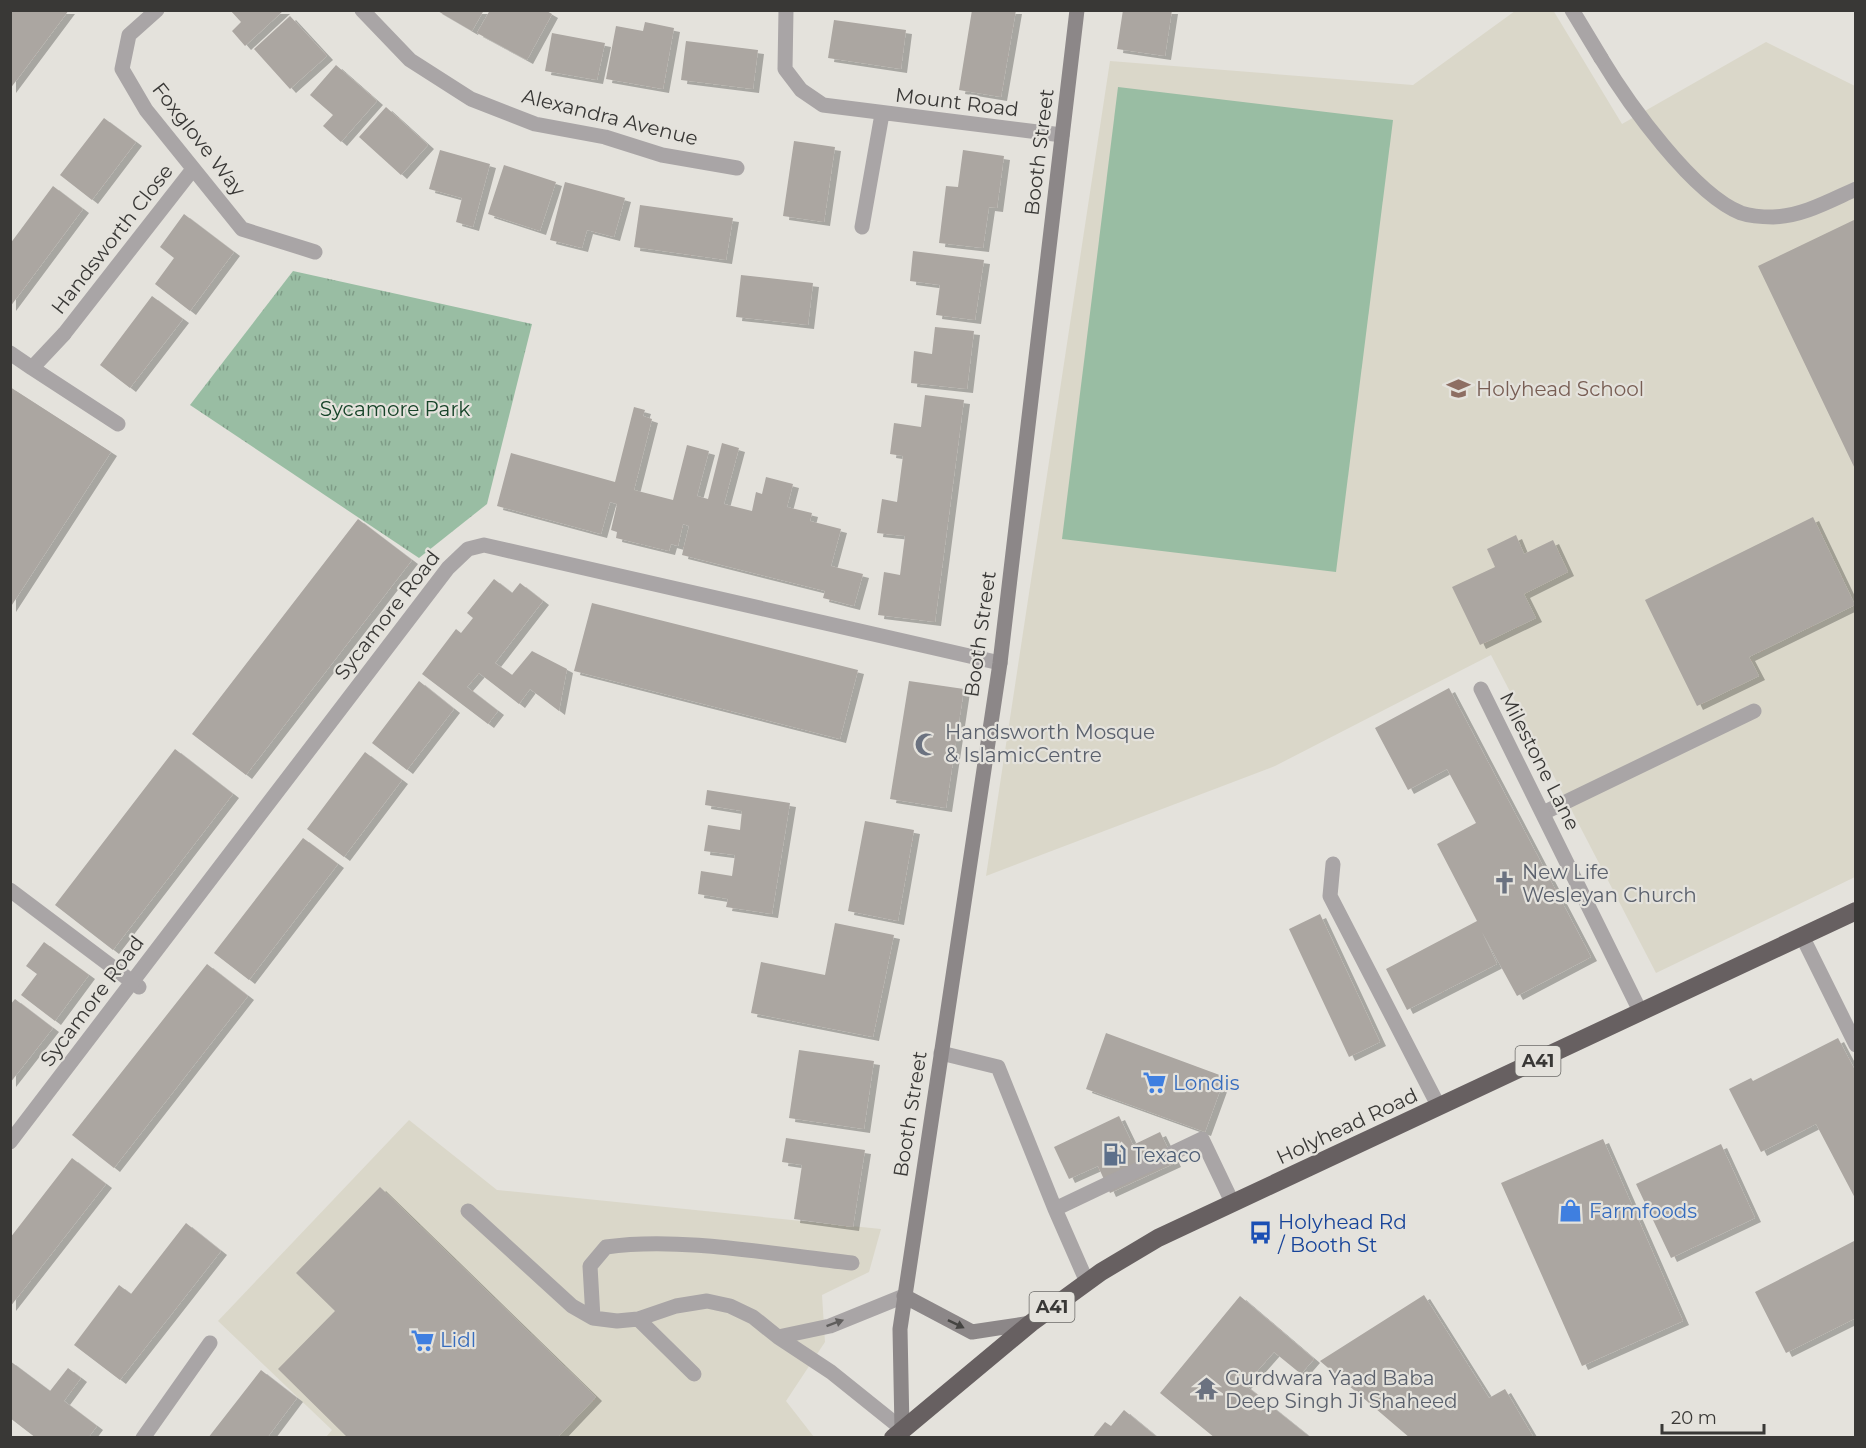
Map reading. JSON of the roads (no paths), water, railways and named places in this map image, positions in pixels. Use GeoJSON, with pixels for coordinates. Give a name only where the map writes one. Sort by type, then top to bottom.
{"type":"FeatureCollection","features":[{"type":"Feature","properties":{"kind":"highway","name":"Holyhead Road"},"geometry":{"type":"LineString","coordinates":[[903,1435],[1031,1323],[1087,1282],[1158,1238],[1856,911]]}},
{"type":"Feature","properties":{"kind":"main road","name":"Booth Street"},"geometry":{"type":"LineString","coordinates":[[903,1435],[898,1346],[904,1296],[1000,663],[1077,10]]}},
{"type":"Feature","properties":{"kind":"main road"},"geometry":{"type":"LineString","coordinates":[[904,1296],[972,1332],[1031,1323]]}},
{"type":"Feature","properties":{"kind":"street","name":"Foxglove Way"},"geometry":{"type":"LineString","coordinates":[[157,10],[129,35],[122,69],[146,110],[242,229],[315,252]]}},
{"type":"Feature","properties":{"kind":"street","name":"Alexandra Avenue"},"geometry":{"type":"LineString","coordinates":[[362,10],[410,60],[471,99],[535,124],[605,137],[662,155],[737,168]]}},
{"type":"Feature","properties":{"kind":"street","name":"Mount Road"},"geometry":{"type":"LineString","coordinates":[[786,10],[785,69],[801,90],[823,105],[1062,135]]}},
{"type":"Feature","properties":{"kind":"street"},"geometry":{"type":"LineString","coordinates":[[1579,13],[1601,58],[1623,94],[1675,157],[1711,195],[1742,213],[1773,217],[1808,211],[1856,189]]}},
{"type":"Feature","properties":{"kind":"street","name":"Mount Road"},"geometry":{"type":"LineString","coordinates":[[862,226],[882,114]]}},
{"type":"Feature","properties":{"kind":"street","name":"Handsworth Close"},"geometry":{"type":"LineString","coordinates":[[32,369],[64,334],[193,169]]}},
{"type":"Feature","properties":{"kind":"street"},"geometry":{"type":"LineString","coordinates":[[10,353],[118,424]]}},
{"type":"Feature","properties":{"kind":"street","name":"Sycamore Road"},"geometry":{"type":"LineString","coordinates":[[10,1142],[136,985],[448,568],[468,549],[484,545],[1000,663]]}},
{"type":"Feature","properties":{"kind":"street","name":"Milestone Lane"},"geometry":{"type":"LineString","coordinates":[[1481,689],[1641,1013]]}},
{"type":"Feature","properties":{"kind":"street"},"geometry":{"type":"LineString","coordinates":[[1543,813],[1754,711]]}},
{"type":"Feature","properties":{"kind":"street"},"geometry":{"type":"LineString","coordinates":[[1333,864],[1330,896],[1439,1107]]}},
{"type":"Feature","properties":{"kind":"street"},"geometry":{"type":"LineString","coordinates":[[10,890],[136,985]]}},
{"type":"Feature","properties":{"kind":"street"},"geometry":{"type":"LineString","coordinates":[[1802,936],[1856,1045]]}},
{"type":"Feature","properties":{"kind":"street"},"geometry":{"type":"LineString","coordinates":[[941,1053],[998,1067],[1087,1282]]}},
{"type":"Feature","properties":{"kind":"street"},"geometry":{"type":"LineString","coordinates":[[1055,1209],[1202,1139],[1233,1204]]}},
{"type":"Feature","properties":{"kind":"street"},"geometry":{"type":"LineString","coordinates":[[468,1211],[572,1306],[593,1318],[617,1321],[638,1319],[676,1305],[707,1301],[730,1306],[753,1317],[778,1338],[831,1372],[903,1435]]}},
{"type":"Feature","properties":{"kind":"street"},"geometry":{"type":"LineString","coordinates":[[593,1318],[590,1266],[606,1247],[629,1244],[709,1248],[852,1263]]}},
{"type":"Feature","properties":{"kind":"street"},"geometry":{"type":"LineString","coordinates":[[778,1338],[830,1326],[904,1296]]}},
{"type":"Feature","properties":{"kind":"street"},"geometry":{"type":"LineString","coordinates":[[638,1319],[694,1374]]}},
{"type":"Feature","properties":{"kind":"street"},"geometry":{"type":"LineString","coordinates":[[143,1437],[210,1343]]}},
{"type":"Feature","properties":{"kind":"place","name":"Holyhead School"},"geometry":{"type":"Point","coordinates":[1458,389]}},
{"type":"Feature","properties":{"kind":"place","name":"Handsworth Mosque & IslamicCentre"},"geometry":{"type":"Point","coordinates":[927,744]}},
{"type":"Feature","properties":{"kind":"place","name":"New Life Wesleyan Church"},"geometry":{"type":"Point","coordinates":[1504,883]}},
{"type":"Feature","properties":{"kind":"place","name":"Londis"},"geometry":{"type":"Point","coordinates":[1155,1083]}},
{"type":"Feature","properties":{"kind":"place","name":"Texaco"},"geometry":{"type":"Point","coordinates":[1115,1155]}},
{"type":"Feature","properties":{"kind":"place","name":"Farmfoods"},"geometry":{"type":"Point","coordinates":[1571,1211]}},
{"type":"Feature","properties":{"kind":"place","name":"Holyhead Rd / Booth St"},"geometry":{"type":"Point","coordinates":[1260,1233]}},
{"type":"Feature","properties":{"kind":"place","name":"Lidl"},"geometry":{"type":"Point","coordinates":[422,1340]}},
{"type":"Feature","properties":{"kind":"place","name":"Gurdwara Yaad Baba Deep Singh Ji Shaheed"},"geometry":{"type":"Point","coordinates":[1207,1389]}},
{"type":"Feature","properties":{"kind":"park label","name":"Sycamore Park"},"geometry":{"type":"Point","coordinates":[395,409]}}]}
